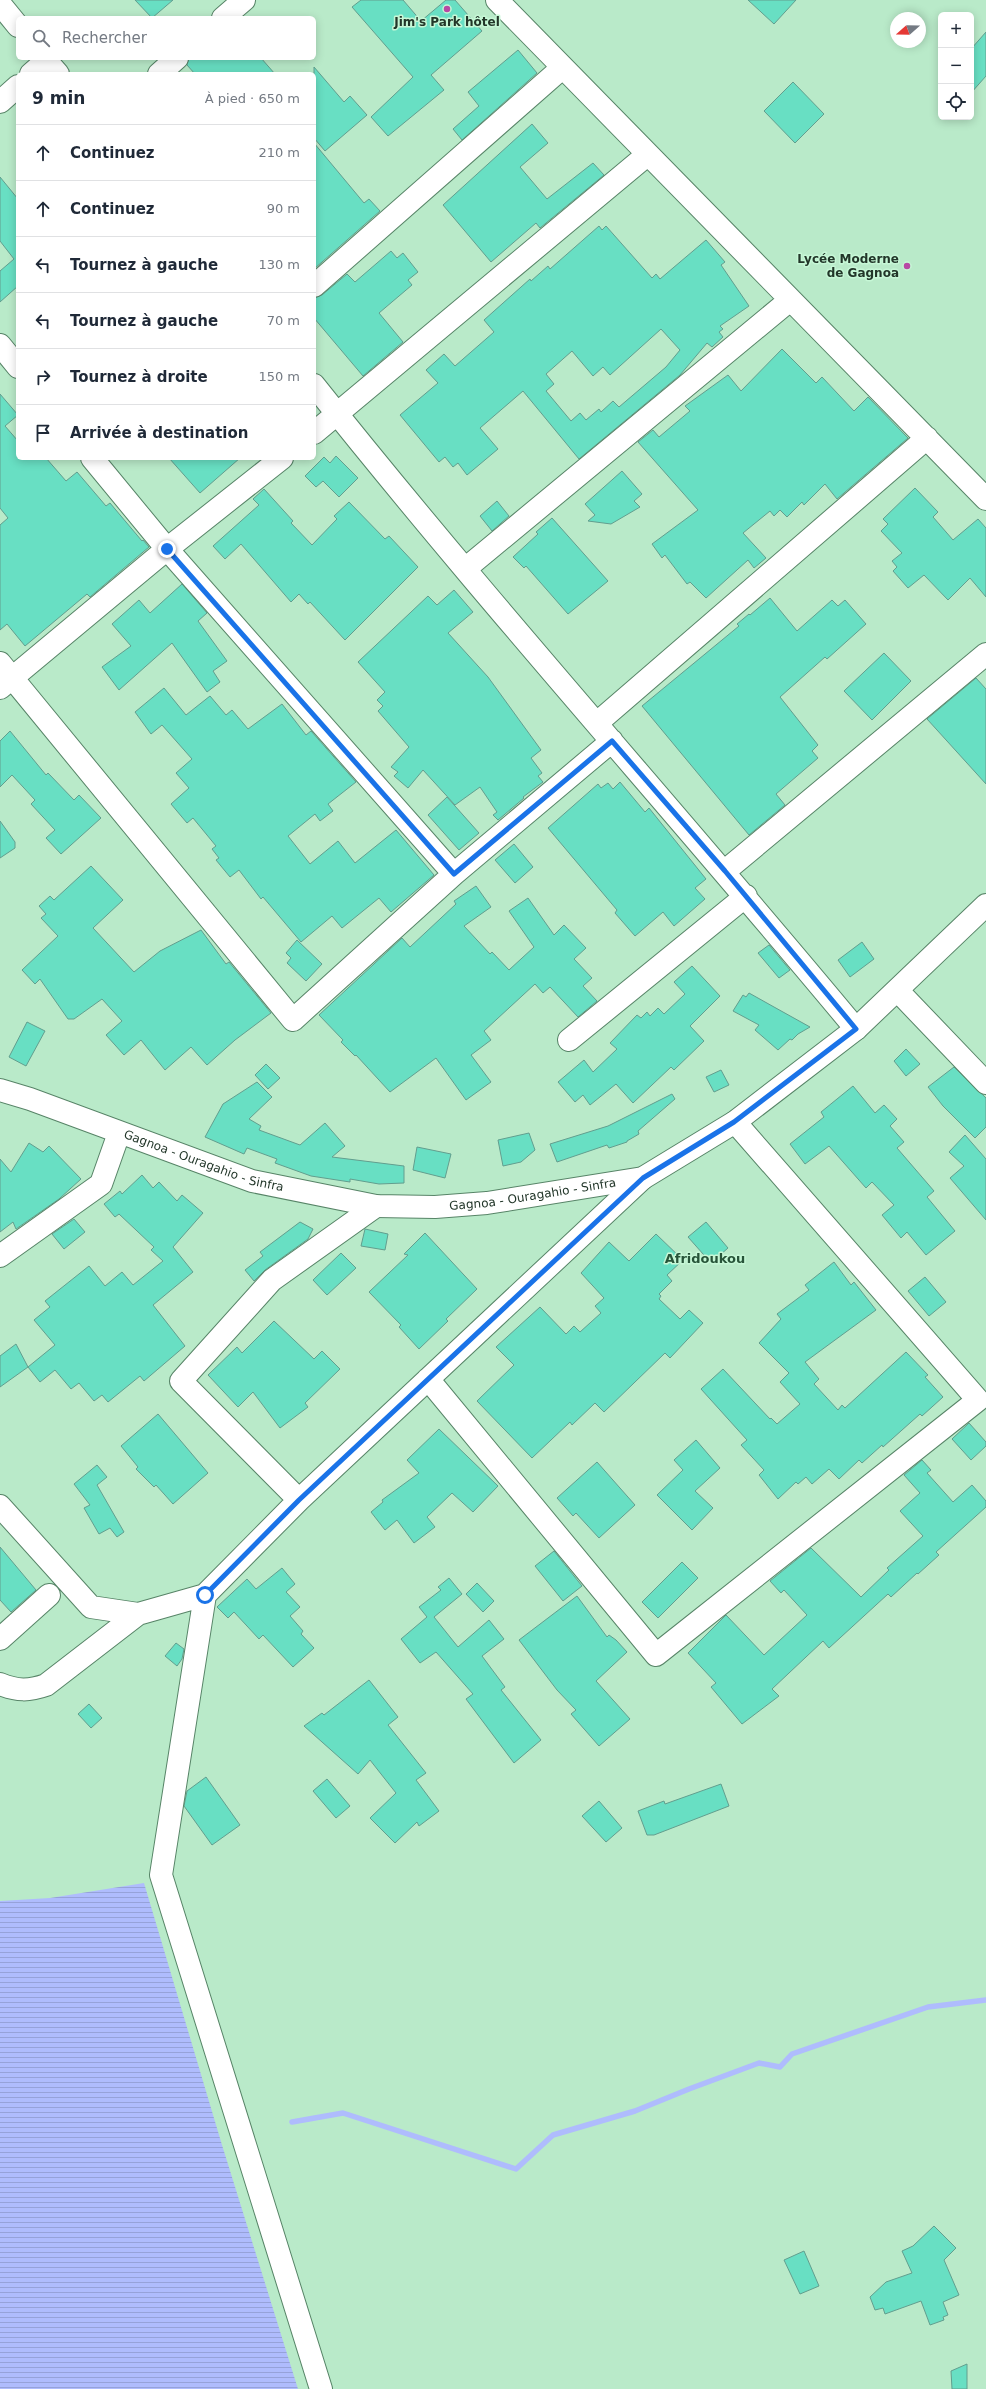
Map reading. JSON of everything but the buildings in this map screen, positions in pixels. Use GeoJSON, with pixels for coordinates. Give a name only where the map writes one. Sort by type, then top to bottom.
{"type":"FeatureCollection","features":[{"type":"Feature","properties":{"kind":"street"},"geometry":{"type":"LineString","coordinates":[[225,16],[244,0]]}},
{"type":"Feature","properties":{"kind":"street"},"geometry":{"type":"LineString","coordinates":[[497,0],[647,155],[986,499]]}},
{"type":"Feature","properties":{"kind":"street"},"geometry":{"type":"LineString","coordinates":[[0,4],[16,24]]}},
{"type":"Feature","properties":{"kind":"street"},"geometry":{"type":"LineString","coordinates":[[161,72],[175,60]]}},
{"type":"Feature","properties":{"kind":"street"},"geometry":{"type":"LineString","coordinates":[[316,284],[562,68]]}},
{"type":"Feature","properties":{"kind":"street"},"geometry":{"type":"LineString","coordinates":[[0,102],[16,88]]}},
{"type":"Feature","properties":{"kind":"street"},"geometry":{"type":"LineString","coordinates":[[316,431],[647,155]]}},
{"type":"Feature","properties":{"kind":"street"},"geometry":{"type":"LineString","coordinates":[[466,569],[790,300]]}},
{"type":"Feature","properties":{"kind":"street"},"geometry":{"type":"LineString","coordinates":[[0,345],[16,365]]}},
{"type":"Feature","properties":{"kind":"street"},"geometry":{"type":"LineString","coordinates":[[316,388],[466,569],[725,871],[856,1029]]}},
{"type":"Feature","properties":{"kind":"street"},"geometry":{"type":"LineString","coordinates":[[597,723],[927,438]]}},
{"type":"Feature","properties":{"kind":"street"},"geometry":{"type":"LineString","coordinates":[[94,460],[167,549],[454,874]]}},
{"type":"Feature","properties":{"kind":"street"},"geometry":{"type":"LineString","coordinates":[[279,460],[4,676],[293,1020],[454,874],[612,741]]}},
{"type":"Feature","properties":{"kind":"street"},"geometry":{"type":"LineString","coordinates":[[725,871],[986,654]]}},
{"type":"Feature","properties":{"kind":"street"},"geometry":{"type":"LineString","coordinates":[[569,1040],[746,896]]}},
{"type":"Feature","properties":{"kind":"street","name":"Gagnoa - Ouragahio - Sinfra"},"geometry":{"type":"LineString","coordinates":[[0,1090],[30,1099],[119,1134],[252,1181],[376,1206],[435,1207],[487,1203],[643,1178],[734,1122],[856,1029],[898,991],[986,905]]}},
{"type":"Feature","properties":{"kind":"street"},"geometry":{"type":"LineString","coordinates":[[898,991],[986,1083]]}},
{"type":"Feature","properties":{"kind":"street"},"geometry":{"type":"LineString","coordinates":[[428,1379],[656,1655],[978,1400],[734,1122]]}},
{"type":"Feature","properties":{"kind":"street"},"geometry":{"type":"LineString","coordinates":[[0,1256],[101,1184],[119,1134]]}},
{"type":"Feature","properties":{"kind":"street"},"geometry":{"type":"LineString","coordinates":[[0,1684],[12,1689],[30,1690],[46,1685],[138,1614],[205,1595],[299,1500],[643,1178]]}},
{"type":"Feature","properties":{"kind":"street"},"geometry":{"type":"LineString","coordinates":[[299,1500],[181,1381],[272,1280],[376,1206]]}},
{"type":"Feature","properties":{"kind":"street"},"geometry":{"type":"LineString","coordinates":[[0,1506],[91,1607],[138,1614]]}},
{"type":"Feature","properties":{"kind":"street"},"geometry":{"type":"LineString","coordinates":[[0,1639],[49,1595]]}},
{"type":"Feature","properties":{"kind":"street"},"geometry":{"type":"LineString","coordinates":[[205,1595],[161,1875],[321,2389]]}},
{"type":"Feature","properties":{"kind":"water"},"geometry":{"type":"Polygon","coordinates":[[[144,1883],[222,2145],[298,2389],[0,2389],[0,1901],[50,1898],[144,1883]]]}},
{"type":"Feature","properties":{"kind":"waterway"},"geometry":{"type":"LineString","coordinates":[[292,2122],[343,2113],[516,2169],[553,2135],[635,2111],[759,2063],[780,2067],[792,2054],[928,2007],[986,2000]]}},
{"type":"Feature","properties":{"kind":"place","name":"Jim's Park hôtel"},"geometry":{"type":"Point","coordinates":[447,9]}},
{"type":"Feature","properties":{"kind":"place","name":"Lycée Moderne de Gagnoa"},"geometry":{"type":"Point","coordinates":[907,266]}},
{"type":"Feature","properties":{"kind":"district","name":"Afridoukou"},"geometry":{"type":"Point","coordinates":[705,1258]}},
{"type":"Feature","properties":{"kind":"route"},"geometry":{"type":"LineString","coordinates":[[167,549],[454,874],[612,741],[725,871],[856,1029],[734,1122],[643,1178],[299,1500],[205,1595]]}}]}
